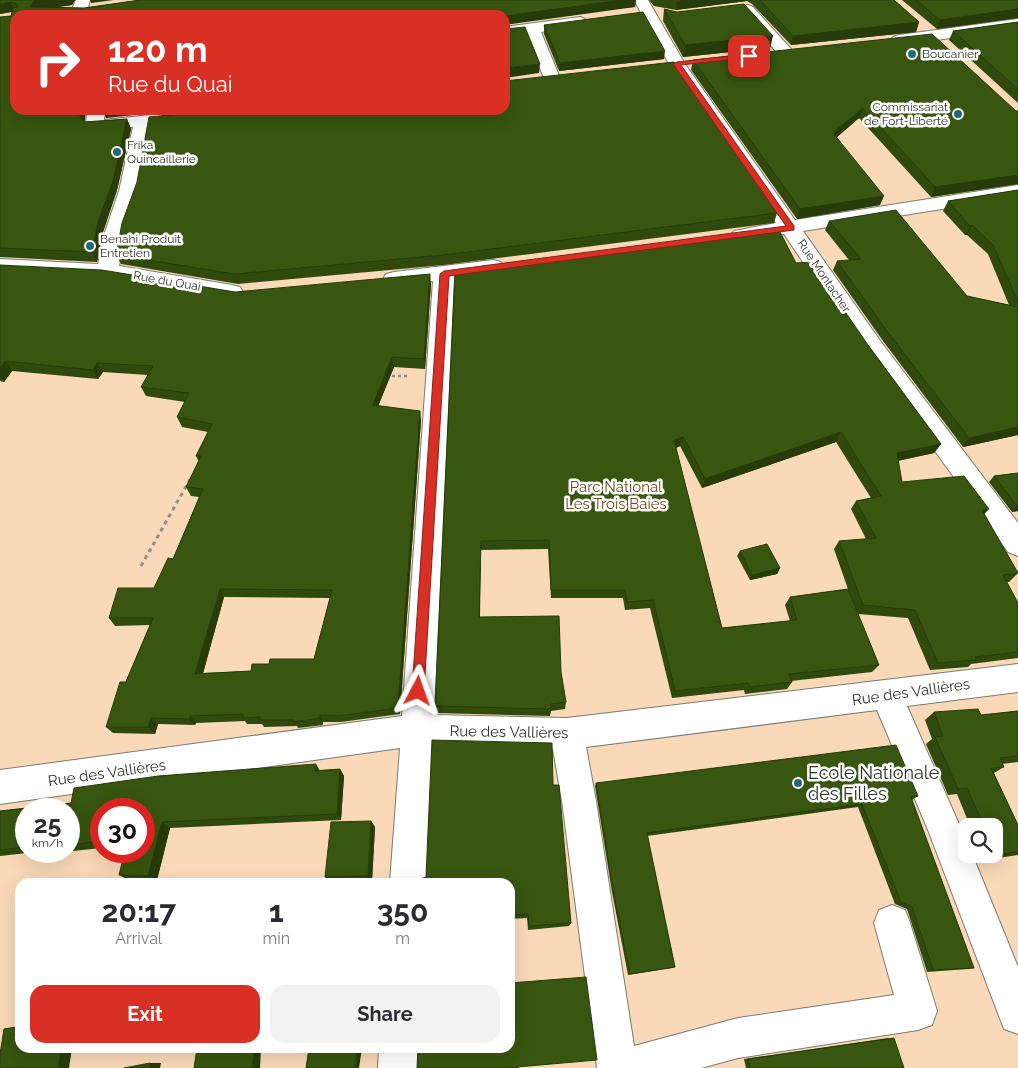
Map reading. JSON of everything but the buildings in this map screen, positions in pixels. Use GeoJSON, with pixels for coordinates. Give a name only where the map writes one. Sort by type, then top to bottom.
{"type":"FeatureCollection","features":[{"type":"Feature","properties":{"kind":"street"},"geometry":{"type":"LineString","coordinates":[[737,9],[746,8],[784,52]]}},
{"type":"Feature","properties":{"kind":"street","name":"Rue Montacher"},"geometry":{"type":"LineString","coordinates":[[647,11],[677,64],[873,348],[1018,544]]}},
{"type":"Feature","properties":{"kind":"street"},"geometry":{"type":"LineString","coordinates":[[510,31],[591,20]]}},
{"type":"Feature","properties":{"kind":"street"},"geometry":{"type":"LineString","coordinates":[[919,24],[947,50]]}},
{"type":"Feature","properties":{"kind":"street"},"geometry":{"type":"LineString","coordinates":[[884,42],[1018,24]]}},
{"type":"Feature","properties":{"kind":"street"},"geometry":{"type":"LineString","coordinates":[[532,28],[552,78]]}},
{"type":"Feature","properties":{"kind":"street"},"geometry":{"type":"LineString","coordinates":[[765,54],[804,50]]}},
{"type":"Feature","properties":{"kind":"street"},"geometry":{"type":"LineString","coordinates":[[533,81],[572,76]]}},
{"type":"Feature","properties":{"kind":"street"},"geometry":{"type":"LineString","coordinates":[[96,118],[143,120],[195,115]]}},
{"type":"Feature","properties":{"kind":"street"},"geometry":{"type":"LineString","coordinates":[[107,271],[115,232],[129,191],[143,120]]}},
{"type":"Feature","properties":{"kind":"street"},"geometry":{"type":"LineString","coordinates":[[724,237],[792,228],[1018,191]]}},
{"type":"Feature","properties":{"kind":"street"},"geometry":{"type":"LineString","coordinates":[[376,280],[512,265]]}},
{"type":"Feature","properties":{"kind":"street","name":"Rue du Quai"},"geometry":{"type":"LineString","coordinates":[[0,266],[107,271],[238,293],[248,292]]}},
{"type":"Feature","properties":{"kind":"street"},"geometry":{"type":"LineString","coordinates":[[408,878],[444,274]]}},
{"type":"Feature","properties":{"kind":"street","name":"Rue des Vallières"},"geometry":{"type":"LineString","coordinates":[[0,787],[416,730],[568,734],[887,696],[1018,678]]}},
{"type":"Feature","properties":{"kind":"street"},"geometry":{"type":"LineString","coordinates":[[887,696],[944,828],[1018,1015]]}},
{"type":"Feature","properties":{"kind":"street"},"geometry":{"type":"LineString","coordinates":[[568,734],[617,1068]]}},
{"type":"Feature","properties":{"kind":"street"},"geometry":{"type":"LineString","coordinates":[[628,1068],[738,1038],[918,1011],[892,923]]}},
{"type":"Feature","properties":{"kind":"street"},"geometry":{"type":"LineString","coordinates":[[398,1068],[399,1053]]}},
{"type":"Feature","properties":{"kind":"path"},"geometry":{"type":"LineString","coordinates":[[380,376],[437,376]]}},
{"type":"Feature","properties":{"kind":"path"},"geometry":{"type":"LineString","coordinates":[[141,566],[193,474]]}},
{"type":"Feature","properties":{"kind":"green space","name":"Parc National Les Trois Baies"},"geometry":{"type":"Polygon","coordinates":[[[0,0],[1018,0],[1018,1068],[0,1068],[0,0]]]}},
{"type":"Feature","properties":{"kind":"place","name":"Boucanier"},"geometry":{"type":"Point","coordinates":[912,54]}},
{"type":"Feature","properties":{"kind":"place","name":"Commissariat de Fort-Liberté"},"geometry":{"type":"Point","coordinates":[958,114]}},
{"type":"Feature","properties":{"kind":"place","name":"Frika Quincaillerie"},"geometry":{"type":"Point","coordinates":[117,152]}},
{"type":"Feature","properties":{"kind":"place","name":"Benahi Produit Entretien"},"geometry":{"type":"Point","coordinates":[90,246]}},
{"type":"Feature","properties":{"kind":"place","name":"Ecole Nationale des Filles"},"geometry":{"type":"Point","coordinates":[798,783]}},
{"type":"Feature","properties":{"kind":"route"},"geometry":{"type":"LineString","coordinates":[[418,691],[444,274],[792,228],[677,64],[749,56]]}}]}
